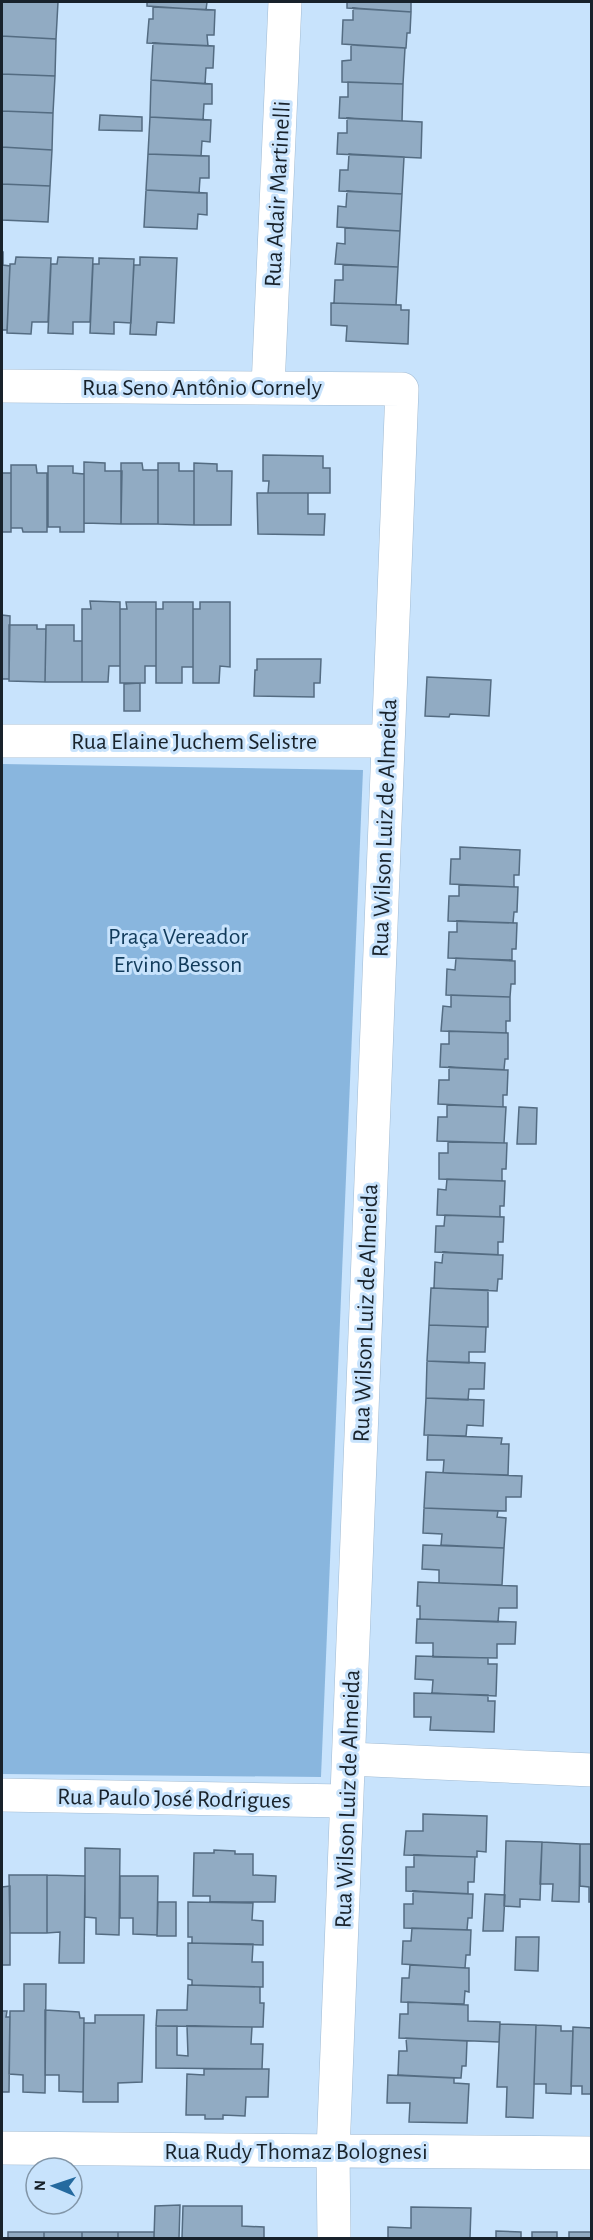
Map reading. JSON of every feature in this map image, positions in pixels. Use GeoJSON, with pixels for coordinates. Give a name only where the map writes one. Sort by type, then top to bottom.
{"type":"FeatureCollection","features":[{"type":"Feature","properties":{"kind":"street","name":"Rua Adair Martinelli"},"geometry":{"type":"LineString","coordinates":[[268,387],[285,2]]}},
{"type":"Feature","properties":{"kind":"street","name":"Rua Seno Antônio Cornely"},"geometry":{"type":"LineString","coordinates":[[2,386],[402,388]]}},
{"type":"Feature","properties":{"kind":"street","name":"Rua Wilson Luiz de Almeida"},"geometry":{"type":"LineString","coordinates":[[334,2238],[333,2152],[402,388]]}},
{"type":"Feature","properties":{"kind":"street","name":"Rua Elaine Juchem Selistre"},"geometry":{"type":"LineString","coordinates":[[2,741],[387,741]]}},
{"type":"Feature","properties":{"kind":"street"},"geometry":{"type":"LineString","coordinates":[[349,1760],[591,1770]]}},
{"type":"Feature","properties":{"kind":"street","name":"Rua Paulo José Rodrigues"},"geometry":{"type":"LineString","coordinates":[[2,1795],[346,1801]]}},
{"type":"Feature","properties":{"kind":"street","name":"Rua Rudy Thomaz Bolognesi"},"geometry":{"type":"LineString","coordinates":[[2,2148],[591,2153]]}},
{"type":"Feature","properties":{"kind":"green space","name":"Praça Vereador Ervino Besson"},"geometry":{"type":"Polygon","coordinates":[[[2,764],[363,770],[321,1777],[2,1774],[2,764]]]}},
{"type":"Feature","properties":{"kind":"building"},"geometry":{"type":"Polygon","coordinates":[[[2,2],[58,2],[56,39],[2,36],[2,2]]]}},
{"type":"Feature","properties":{"kind":"building"},"geometry":{"type":"Polygon","coordinates":[[[147,2],[207,2],[206,10],[147,6],[147,2]]]}},
{"type":"Feature","properties":{"kind":"building"},"geometry":{"type":"Polygon","coordinates":[[[347,2],[411,2],[411,12],[347,8],[347,2]]]}},
{"type":"Feature","properties":{"kind":"building"},"geometry":{"type":"Polygon","coordinates":[[[153,7],[215,10],[214,35],[207,35],[208,46],[147,43],[149,19],[153,19],[153,7]]]}},
{"type":"Feature","properties":{"kind":"building"},"geometry":{"type":"Polygon","coordinates":[[[353,8],[411,12],[410,33],[407,33],[406,48],[342,44],[343,20],[353,20],[353,8]]]}},
{"type":"Feature","properties":{"kind":"building"},"geometry":{"type":"Polygon","coordinates":[[[2,36],[56,39],[55,76],[2,74],[2,36]]]}},
{"type":"Feature","properties":{"kind":"building"},"geometry":{"type":"Polygon","coordinates":[[[153,43],[214,46],[213,68],[206,68],[205,84],[151,80],[153,43]]]}},
{"type":"Feature","properties":{"kind":"building"},"geometry":{"type":"Polygon","coordinates":[[[351,45],[405,48],[403,84],[342,82],[342,61],[351,60],[351,45]]]}},
{"type":"Feature","properties":{"kind":"building"},"geometry":{"type":"Polygon","coordinates":[[[2,74],[55,76],[53,113],[2,111],[2,74]]]}},
{"type":"Feature","properties":{"kind":"building"},"geometry":{"type":"Polygon","coordinates":[[[151,80],[212,84],[212,104],[204,104],[203,120],[150,117],[151,80]]]}},
{"type":"Feature","properties":{"kind":"building"},"geometry":{"type":"Polygon","coordinates":[[[348,82],[403,84],[402,121],[339,118],[340,97],[348,97],[348,82]]]}},
{"type":"Feature","properties":{"kind":"building"},"geometry":{"type":"Polygon","coordinates":[[[2,111],[53,113],[52,150],[2,147],[2,111]]]}},
{"type":"Feature","properties":{"kind":"building"},"geometry":{"type":"Polygon","coordinates":[[[100,115],[142,117],[142,131],[99,130],[100,115]]]}},
{"type":"Feature","properties":{"kind":"building"},"geometry":{"type":"Polygon","coordinates":[[[150,117],[211,120],[210,142],[202,141],[201,156],[148,154],[150,117]]]}},
{"type":"Feature","properties":{"kind":"building"},"geometry":{"type":"Polygon","coordinates":[[[347,118],[422,122],[421,158],[337,154],[338,133],[347,133],[347,118]]]}},
{"type":"Feature","properties":{"kind":"building"},"geometry":{"type":"Polygon","coordinates":[[[2,147],[52,150],[50,186],[2,184],[2,147]]]}},
{"type":"Feature","properties":{"kind":"building"},"geometry":{"type":"Polygon","coordinates":[[[148,154],[209,156],[209,178],[200,178],[199,193],[146,190],[148,154]]]}},
{"type":"Feature","properties":{"kind":"building"},"geometry":{"type":"Polygon","coordinates":[[[349,154],[404,157],[402,194],[339,191],[340,170],[348,170],[349,154]]]}},
{"type":"Feature","properties":{"kind":"building"},"geometry":{"type":"Polygon","coordinates":[[[2,184],[50,186],[48,222],[2,220],[2,184]]]}},
{"type":"Feature","properties":{"kind":"building"},"geometry":{"type":"Polygon","coordinates":[[[146,190],[207,193],[207,215],[198,214],[197,229],[144,227],[146,190]]]}},
{"type":"Feature","properties":{"kind":"building"},"geometry":{"type":"Polygon","coordinates":[[[347,191],[402,194],[400,231],[337,227],[338,206],[346,207],[347,191]]]}},
{"type":"Feature","properties":{"kind":"building"},"geometry":{"type":"Polygon","coordinates":[[[345,228],[400,231],[398,267],[335,264],[337,243],[345,244],[345,228]]]}},
{"type":"Feature","properties":{"kind":"building"},"geometry":{"type":"Polygon","coordinates":[[[2,252],[3,265],[10,266],[7,330],[2,330],[2,252]]]}},
{"type":"Feature","properties":{"kind":"building"},"geometry":{"type":"Polygon","coordinates":[[[16,257],[51,258],[48,322],[32,322],[31,334],[7,333],[10,264],[15,264],[16,257]]]}},
{"type":"Feature","properties":{"kind":"building"},"geometry":{"type":"Polygon","coordinates":[[[58,257],[93,258],[90,322],[73,322],[73,334],[48,333],[51,264],[57,264],[58,257]]]}},
{"type":"Feature","properties":{"kind":"building"},"geometry":{"type":"Polygon","coordinates":[[[140,257],[177,258],[174,323],[157,322],[156,335],[130,334],[134,265],[140,265],[140,257]]]}},
{"type":"Feature","properties":{"kind":"building"},"geometry":{"type":"Polygon","coordinates":[[[99,258],[134,259],[131,323],[114,322],[114,334],[90,333],[93,264],[99,264],[99,258]]]}},
{"type":"Feature","properties":{"kind":"building"},"geometry":{"type":"Polygon","coordinates":[[[343,265],[398,267],[396,305],[334,303],[335,280],[343,280],[343,265]]]}},
{"type":"Feature","properties":{"kind":"building"},"geometry":{"type":"Polygon","coordinates":[[[331,303],[401,305],[401,310],[409,310],[408,344],[346,341],[347,326],[331,325],[331,303]]]}},
{"type":"Feature","properties":{"kind":"building"},"geometry":{"type":"Polygon","coordinates":[[[263,455],[323,456],[323,468],[330,468],[330,493],[268,493],[269,481],[263,481],[263,455]]]}},
{"type":"Feature","properties":{"kind":"building"},"geometry":{"type":"Polygon","coordinates":[[[84,462],[105,463],[105,471],[122,471],[121,524],[84,523],[84,462]]]}},
{"type":"Feature","properties":{"kind":"building"},"geometry":{"type":"Polygon","coordinates":[[[121,463],[142,463],[143,470],[158,470],[158,524],[121,524],[121,463]]]}},
{"type":"Feature","properties":{"kind":"building"},"geometry":{"type":"Polygon","coordinates":[[[158,463],[179,463],[179,471],[194,471],[194,525],[158,524],[158,463]]]}},
{"type":"Feature","properties":{"kind":"building"},"geometry":{"type":"Polygon","coordinates":[[[194,463],[217,464],[217,471],[232,471],[231,525],[194,525],[194,463]]]}},
{"type":"Feature","properties":{"kind":"building"},"geometry":{"type":"Polygon","coordinates":[[[11,465],[36,465],[37,473],[47,473],[47,532],[23,532],[22,528],[11,528],[11,465]]]}},
{"type":"Feature","properties":{"kind":"building"},"geometry":{"type":"Polygon","coordinates":[[[48,466],[73,466],[73,473],[84,474],[84,532],[60,532],[60,527],[48,527],[48,466]]]}},
{"type":"Feature","properties":{"kind":"building"},"geometry":{"type":"Polygon","coordinates":[[[2,473],[11,473],[11,532],[2,532],[2,473]]]}},
{"type":"Feature","properties":{"kind":"building"},"geometry":{"type":"Polygon","coordinates":[[[257,493],[308,493],[308,514],[325,514],[324,535],[258,534],[257,493]]]}},
{"type":"Feature","properties":{"kind":"building"},"geometry":{"type":"Polygon","coordinates":[[[90,601],[120,602],[120,666],[109,666],[108,682],[82,682],[82,609],[91,609],[90,601]]]}},
{"type":"Feature","properties":{"kind":"building"},"geometry":{"type":"Polygon","coordinates":[[[126,602],[156,602],[156,666],[145,666],[145,683],[120,683],[120,609],[127,609],[126,602]]]}},
{"type":"Feature","properties":{"kind":"building"},"geometry":{"type":"Polygon","coordinates":[[[163,602],[193,602],[193,667],[182,667],[182,683],[156,683],[156,609],[163,609],[163,602]]]}},
{"type":"Feature","properties":{"kind":"building"},"geometry":{"type":"Polygon","coordinates":[[[200,602],[230,602],[230,667],[220,666],[219,683],[193,683],[193,609],[200,609],[200,602]]]}},
{"type":"Feature","properties":{"kind":"building"},"geometry":{"type":"Polygon","coordinates":[[[2,615],[10,616],[9,679],[2,679],[2,615]]]}},
{"type":"Feature","properties":{"kind":"building"},"geometry":{"type":"Polygon","coordinates":[[[9,625],[37,625],[37,629],[46,629],[45,682],[9,681],[9,625]]]}},
{"type":"Feature","properties":{"kind":"building"},"geometry":{"type":"Polygon","coordinates":[[[46,625],[74,625],[74,641],[82,641],[82,682],[45,682],[46,625]]]}},
{"type":"Feature","properties":{"kind":"building"},"geometry":{"type":"Polygon","coordinates":[[[257,659],[321,659],[320,683],[314,683],[314,697],[254,696],[257,659]]]}},
{"type":"Feature","properties":{"kind":"building"},"geometry":{"type":"Polygon","coordinates":[[[427,677],[491,680],[489,716],[450,714],[449,717],[425,716],[427,677]]]}},
{"type":"Feature","properties":{"kind":"building"},"geometry":{"type":"Polygon","coordinates":[[[140,683],[140,711],[124,711],[124,684],[140,683]]]}},
{"type":"Feature","properties":{"kind":"building"},"geometry":{"type":"Polygon","coordinates":[[[460,847],[520,850],[519,875],[514,875],[514,887],[450,884],[451,859],[460,859],[460,847]]]}},
{"type":"Feature","properties":{"kind":"building"},"geometry":{"type":"Polygon","coordinates":[[[459,885],[518,887],[517,912],[514,912],[513,923],[448,921],[449,896],[459,896],[459,885]]]}},
{"type":"Feature","properties":{"kind":"building"},"geometry":{"type":"Polygon","coordinates":[[[457,921],[517,923],[516,949],[512,949],[512,960],[448,958],[449,932],[457,932],[457,921]]]}},
{"type":"Feature","properties":{"kind":"building"},"geometry":{"type":"Polygon","coordinates":[[[456,958],[515,961],[515,984],[511,984],[510,997],[446,995],[447,969],[455,970],[456,958]]]}},
{"type":"Feature","properties":{"kind":"building"},"geometry":{"type":"Polygon","coordinates":[[[451,995],[510,997],[510,1021],[506,1021],[506,1033],[441,1031],[443,1006],[451,1007],[451,995]]]}},
{"type":"Feature","properties":{"kind":"building"},"geometry":{"type":"Polygon","coordinates":[[[449,1031],[508,1033],[508,1059],[505,1059],[504,1070],[440,1067],[441,1044],[449,1044],[449,1031]]]}},
{"type":"Feature","properties":{"kind":"building"},"geometry":{"type":"Polygon","coordinates":[[[449,1067],[508,1070],[507,1095],[503,1095],[503,1107],[438,1104],[439,1080],[449,1080],[449,1067]]]}},
{"type":"Feature","properties":{"kind":"building"},"geometry":{"type":"Polygon","coordinates":[[[447,1105],[506,1107],[504,1143],[437,1141],[438,1117],[447,1117],[447,1105]]]}},
{"type":"Feature","properties":{"kind":"building"},"geometry":{"type":"Polygon","coordinates":[[[519,1107],[537,1108],[536,1144],[517,1144],[519,1107]]]}},
{"type":"Feature","properties":{"kind":"building"},"geometry":{"type":"Polygon","coordinates":[[[448,1142],[507,1143],[506,1169],[502,1169],[502,1181],[439,1179],[439,1153],[448,1153],[448,1142]]]}},
{"type":"Feature","properties":{"kind":"building"},"geometry":{"type":"Polygon","coordinates":[[[447,1179],[505,1181],[504,1206],[500,1206],[500,1217],[437,1215],[438,1189],[446,1190],[447,1179]]]}},
{"type":"Feature","properties":{"kind":"building"},"geometry":{"type":"Polygon","coordinates":[[[445,1215],[504,1217],[503,1242],[498,1242],[498,1255],[435,1252],[436,1226],[444,1226],[445,1215]]]}},
{"type":"Feature","properties":{"kind":"building"},"geometry":{"type":"Polygon","coordinates":[[[443,1252],[503,1255],[502,1279],[498,1279],[497,1291],[434,1288],[435,1262],[442,1263],[443,1252]]]}},
{"type":"Feature","properties":{"kind":"building"},"geometry":{"type":"Polygon","coordinates":[[[431,1288],[488,1290],[488,1327],[429,1325],[431,1288]]]}},
{"type":"Feature","properties":{"kind":"building"},"geometry":{"type":"Polygon","coordinates":[[[429,1325],[486,1327],[485,1352],[469,1352],[469,1363],[427,1361],[429,1325]]]}},
{"type":"Feature","properties":{"kind":"building"},"geometry":{"type":"Polygon","coordinates":[[[427,1361],[485,1363],[484,1389],[469,1389],[468,1400],[426,1398],[427,1361]]]}},
{"type":"Feature","properties":{"kind":"building"},"geometry":{"type":"Polygon","coordinates":[[[426,1398],[484,1400],[483,1426],[467,1425],[466,1436],[424,1435],[426,1398]]]}},
{"type":"Feature","properties":{"kind":"building"},"geometry":{"type":"Polygon","coordinates":[[[428,1435],[502,1438],[501,1444],[509,1444],[508,1475],[443,1473],[444,1460],[427,1460],[428,1435]]]}},
{"type":"Feature","properties":{"kind":"building"},"geometry":{"type":"Polygon","coordinates":[[[426,1472],[522,1476],[521,1497],[506,1497],[506,1511],[424,1508],[426,1472]]]}},
{"type":"Feature","properties":{"kind":"building"},"geometry":{"type":"Polygon","coordinates":[[[424,1508],[498,1511],[497,1517],[506,1518],[504,1548],[441,1545],[442,1534],[423,1533],[424,1508]]]}},
{"type":"Feature","properties":{"kind":"building"},"geometry":{"type":"Polygon","coordinates":[[[423,1545],[504,1548],[502,1585],[439,1583],[439,1570],[422,1569],[423,1545]]]}},
{"type":"Feature","properties":{"kind":"building"},"geometry":{"type":"Polygon","coordinates":[[[418,1582],[517,1586],[517,1608],[499,1608],[498,1622],[420,1619],[420,1606],[417,1606],[418,1582]]]}},
{"type":"Feature","properties":{"kind":"building"},"geometry":{"type":"Polygon","coordinates":[[[417,1619],[516,1622],[515,1644],[497,1644],[497,1658],[433,1657],[433,1643],[416,1643],[417,1619]]]}},
{"type":"Feature","properties":{"kind":"building"},"geometry":{"type":"Polygon","coordinates":[[[416,1656],[488,1658],[488,1664],[497,1664],[496,1696],[432,1693],[433,1680],[415,1679],[416,1656]]]}},
{"type":"Feature","properties":{"kind":"building"},"geometry":{"type":"Polygon","coordinates":[[[414,1693],[488,1695],[488,1701],[495,1701],[494,1732],[430,1730],[431,1717],[414,1717],[414,1693]]]}},
{"type":"Feature","properties":{"kind":"building"},"geometry":{"type":"Polygon","coordinates":[[[423,1814],[487,1816],[486,1852],[477,1851],[477,1857],[404,1855],[406,1831],[423,1831],[423,1814]]]}},
{"type":"Feature","properties":{"kind":"building"},"geometry":{"type":"Polygon","coordinates":[[[506,1841],[542,1842],[540,1900],[520,1899],[520,1907],[504,1906],[506,1841]]]}},
{"type":"Feature","properties":{"kind":"building"},"geometry":{"type":"Polygon","coordinates":[[[542,1842],[580,1844],[579,1902],[552,1901],[553,1884],[540,1884],[542,1842]]]}},
{"type":"Feature","properties":{"kind":"building"},"geometry":{"type":"Polygon","coordinates":[[[580,1844],[592,1844],[592,1902],[589,1902],[589,1887],[580,1886],[580,1844]]]}},
{"type":"Feature","properties":{"kind":"building"},"geometry":{"type":"Polygon","coordinates":[[[85,1848],[120,1849],[119,1935],[96,1934],[96,1918],[85,1917],[85,1848]]]}},
{"type":"Feature","properties":{"kind":"building"},"geometry":{"type":"Polygon","coordinates":[[[214,1850],[235,1851],[235,1854],[253,1854],[253,1875],[276,1876],[275,1902],[210,1902],[210,1896],[193,1896],[194,1853],[214,1853],[214,1850]]]}},
{"type":"Feature","properties":{"kind":"building"},"geometry":{"type":"Polygon","coordinates":[[[414,1855],[475,1857],[474,1882],[468,1882],[468,1894],[406,1891],[406,1867],[414,1867],[414,1855]]]}},
{"type":"Feature","properties":{"kind":"building"},"geometry":{"type":"Polygon","coordinates":[[[9,1875],[47,1875],[47,1933],[10,1933],[9,1875]]]}},
{"type":"Feature","properties":{"kind":"building"},"geometry":{"type":"Polygon","coordinates":[[[47,1875],[85,1876],[84,1963],[59,1963],[60,1932],[47,1933],[47,1875]]]}},
{"type":"Feature","properties":{"kind":"building"},"geometry":{"type":"Polygon","coordinates":[[[120,1876],[158,1876],[157,1935],[133,1934],[133,1918],[120,1918],[120,1876]]]}},
{"type":"Feature","properties":{"kind":"building"},"geometry":{"type":"Polygon","coordinates":[[[10,1886],[10,1965],[2,1965],[2,1887],[10,1886]]]}},
{"type":"Feature","properties":{"kind":"building"},"geometry":{"type":"Polygon","coordinates":[[[413,1891],[473,1894],[472,1918],[468,1918],[467,1930],[404,1928],[404,1904],[413,1904],[413,1891]]]}},
{"type":"Feature","properties":{"kind":"building"},"geometry":{"type":"Polygon","coordinates":[[[485,1894],[505,1895],[503,1931],[483,1931],[485,1894]]]}},
{"type":"Feature","properties":{"kind":"building"},"geometry":{"type":"Polygon","coordinates":[[[158,1902],[176,1902],[176,1936],[157,1936],[158,1902]]]}},
{"type":"Feature","properties":{"kind":"building"},"geometry":{"type":"Polygon","coordinates":[[[188,1902],[253,1903],[252,1920],[263,1921],[263,1945],[192,1943],[192,1937],[188,1937],[188,1902]]]}},
{"type":"Feature","properties":{"kind":"building"},"geometry":{"type":"Polygon","coordinates":[[[412,1928],[471,1930],[470,1955],[466,1955],[465,1968],[402,1964],[403,1941],[411,1941],[412,1928]]]}},
{"type":"Feature","properties":{"kind":"building"},"geometry":{"type":"Polygon","coordinates":[[[516,1937],[539,1937],[538,1971],[515,1970],[516,1937]]]}},
{"type":"Feature","properties":{"kind":"building"},"geometry":{"type":"Polygon","coordinates":[[[188,1943],[253,1944],[252,1962],[263,1962],[263,1987],[192,1985],[192,1980],[188,1979],[188,1943]]]}},
{"type":"Feature","properties":{"kind":"building"},"geometry":{"type":"Polygon","coordinates":[[[410,1965],[469,1968],[469,1992],[465,1991],[464,2004],[401,2002],[402,1978],[409,1978],[410,1965]]]}},
{"type":"Feature","properties":{"kind":"building"},"geometry":{"type":"Polygon","coordinates":[[[24,1984],[46,1984],[45,2093],[23,2092],[23,2075],[9,2074],[10,2011],[24,2011],[24,1984]]]}},
{"type":"Feature","properties":{"kind":"building"},"geometry":{"type":"Polygon","coordinates":[[[188,1985],[260,1987],[260,2003],[264,2003],[263,2027],[156,2026],[157,2010],[187,2010],[188,1985]]]}},
{"type":"Feature","properties":{"kind":"building"},"geometry":{"type":"Polygon","coordinates":[[[408,2002],[468,2005],[468,2021],[500,2022],[499,2042],[399,2038],[400,2014],[408,2014],[408,2002]]]}},
{"type":"Feature","properties":{"kind":"building"},"geometry":{"type":"Polygon","coordinates":[[[45,2010],[79,2012],[80,2018],[84,2018],[83,2092],[59,2091],[59,2075],[45,2075],[45,2010]]]}},
{"type":"Feature","properties":{"kind":"building"},"geometry":{"type":"Polygon","coordinates":[[[2,2011],[7,2011],[6,2017],[10,2017],[9,2092],[2,2092],[2,2011]]]}},
{"type":"Feature","properties":{"kind":"building"},"geometry":{"type":"Polygon","coordinates":[[[95,2015],[144,2015],[142,2082],[118,2083],[118,2102],[83,2102],[84,2023],[95,2023],[95,2015]]]}},
{"type":"Feature","properties":{"kind":"building"},"geometry":{"type":"Polygon","coordinates":[[[500,2024],[536,2025],[533,2118],[506,2117],[507,2087],[497,2087],[500,2024]]]}},
{"type":"Feature","properties":{"kind":"building"},"geometry":{"type":"Polygon","coordinates":[[[536,2025],[561,2026],[561,2031],[573,2031],[571,2094],[546,2093],[546,2084],[534,2084],[536,2025]]]}},
{"type":"Feature","properties":{"kind":"building"},"geometry":{"type":"Polygon","coordinates":[[[156,2026],[177,2026],[177,2055],[188,2056],[187,2026],[252,2027],[251,2044],[263,2044],[262,2069],[156,2068],[156,2026]]]}},
{"type":"Feature","properties":{"kind":"building"},"geometry":{"type":"Polygon","coordinates":[[[573,2027],[592,2028],[592,2094],[582,2094],[582,2086],[571,2086],[573,2027]]]}},
{"type":"Feature","properties":{"kind":"building"},"geometry":{"type":"Polygon","coordinates":[[[406,2038],[467,2041],[466,2066],[462,2066],[461,2078],[398,2075],[399,2051],[407,2051],[406,2038]]]}},
{"type":"Feature","properties":{"kind":"building"},"geometry":{"type":"Polygon","coordinates":[[[204,2069],[269,2069],[268,2097],[246,2097],[245,2116],[223,2115],[223,2119],[205,2119],[205,2115],[186,2115],[187,2074],[204,2075],[204,2069]]]}},
{"type":"Feature","properties":{"kind":"building"},"geometry":{"type":"Polygon","coordinates":[[[388,2075],[454,2078],[454,2083],[469,2084],[467,2123],[409,2122],[410,2103],[387,2103],[388,2075]]]}},
{"type":"Feature","properties":{"kind":"building"},"geometry":{"type":"Polygon","coordinates":[[[180,2205],[179,2238],[154,2238],[155,2206],[180,2205]]]}},
{"type":"Feature","properties":{"kind":"building"},"geometry":{"type":"Polygon","coordinates":[[[183,2206],[242,2206],[242,2226],[264,2227],[264,2238],[182,2238],[183,2206]]]}},
{"type":"Feature","properties":{"kind":"building"},"geometry":{"type":"Polygon","coordinates":[[[411,2207],[471,2208],[470,2238],[388,2238],[388,2227],[411,2228],[411,2207]]]}},
{"type":"Feature","properties":{"kind":"building"},"geometry":{"type":"Polygon","coordinates":[[[496,2231],[521,2232],[521,2238],[496,2238],[496,2231]]]}},
{"type":"Feature","properties":{"kind":"building"},"geometry":{"type":"Polygon","coordinates":[[[8,2232],[44,2232],[44,2238],[8,2238],[8,2232]]]}},
{"type":"Feature","properties":{"kind":"building"},"geometry":{"type":"Polygon","coordinates":[[[44,2232],[82,2232],[82,2238],[44,2238],[44,2232]]]}},
{"type":"Feature","properties":{"kind":"building"},"geometry":{"type":"Polygon","coordinates":[[[82,2232],[118,2232],[118,2238],[82,2238],[82,2232]]]}},
{"type":"Feature","properties":{"kind":"building"},"geometry":{"type":"Polygon","coordinates":[[[118,2232],[154,2232],[154,2238],[118,2238],[118,2232]]]}},
{"type":"Feature","properties":{"kind":"building"},"geometry":{"type":"Polygon","coordinates":[[[532,2232],[557,2232],[557,2238],[532,2238],[532,2232]]]}},
{"type":"Feature","properties":{"kind":"building"},"geometry":{"type":"Polygon","coordinates":[[[569,2232],[592,2232],[592,2238],[569,2238],[569,2232]]]}}]}
